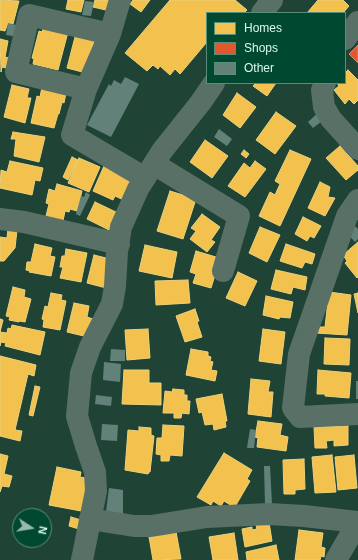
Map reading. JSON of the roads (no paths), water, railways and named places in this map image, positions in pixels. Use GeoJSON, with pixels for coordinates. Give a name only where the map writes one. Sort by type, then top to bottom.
{"type":"FeatureCollection","features":[{"type":"Feature","properties":{"kind":"street"},"geometry":{"type":"LineString","coordinates":[[120,0],[110,34],[86,89],[72,135],[150,171],[239,216],[224,271]]}},
{"type":"Feature","properties":{"kind":"street"},"geometry":{"type":"LineString","coordinates":[[263,12],[272,0]]}},
{"type":"Feature","properties":{"kind":"street"},"geometry":{"type":"LineString","coordinates":[[86,89],[16,72],[29,15],[110,34]]}},
{"type":"Feature","properties":{"kind":"street"},"geometry":{"type":"LineString","coordinates":[[346,38],[358,22]]}},
{"type":"Feature","properties":{"kind":"street"},"geometry":{"type":"LineString","coordinates":[[82,560],[96,491],[95,472],[77,416],[81,373],[90,347],[112,304],[121,227],[138,189],[162,151],[213,84]]}},
{"type":"Feature","properties":{"kind":"street"},"geometry":{"type":"LineString","coordinates":[[325,84],[322,90],[324,107],[330,119],[358,149]]}},
{"type":"Feature","properties":{"kind":"street"},"geometry":{"type":"LineString","coordinates":[[358,200],[346,216],[299,354],[293,408],[300,417],[358,414]]}},
{"type":"Feature","properties":{"kind":"street"},"geometry":{"type":"LineString","coordinates":[[0,219],[24,222],[119,244]]}},
{"type":"Feature","properties":{"kind":"street"},"geometry":{"type":"LineString","coordinates":[[90,519],[134,526],[151,526],[207,517],[269,514],[358,522],[336,560]]}}]}
